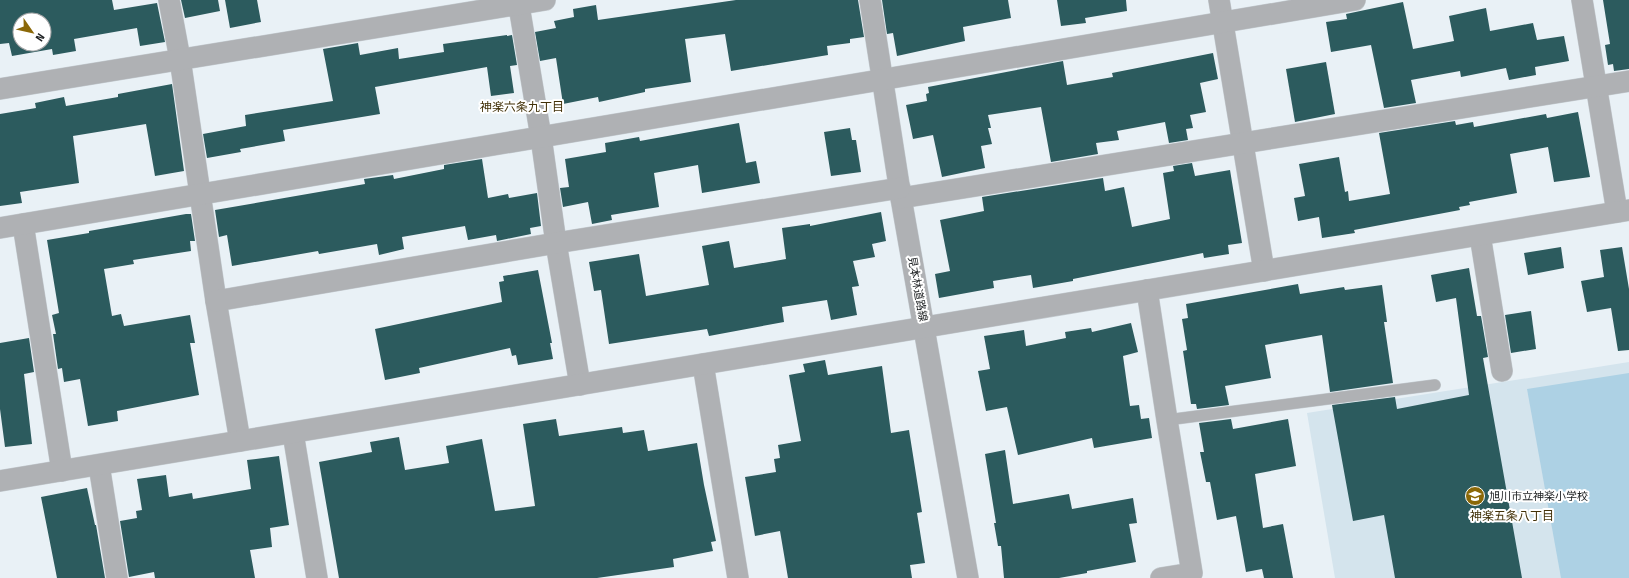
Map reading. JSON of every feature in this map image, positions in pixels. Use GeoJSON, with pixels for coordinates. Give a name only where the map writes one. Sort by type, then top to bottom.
{"type":"FeatureCollection","features":[{"type":"Feature","properties":{"kind":"street"},"geometry":{"type":"LineString","coordinates":[[169,0],[180,60],[216,301],[240,441]]}},
{"type":"Feature","properties":{"kind":"street"},"geometry":{"type":"LineString","coordinates":[[0,89],[180,60],[518,2],[545,0]]}},
{"type":"Feature","properties":{"kind":"street","name":"見本林道路線"},"geometry":{"type":"LineString","coordinates":[[870,0],[901,193],[968,578]]}},
{"type":"Feature","properties":{"kind":"street"},"geometry":{"type":"LineString","coordinates":[[1219,0],[1264,271]]}},
{"type":"Feature","properties":{"kind":"street"},"geometry":{"type":"LineString","coordinates":[[0,228],[1355,0]]}},
{"type":"Feature","properties":{"kind":"street"},"geometry":{"type":"LineString","coordinates":[[0,481],[1623,211],[1597,86],[1582,0]]}},
{"type":"Feature","properties":{"kind":"street"},"geometry":{"type":"LineString","coordinates":[[518,2],[580,385]]}},
{"type":"Feature","properties":{"kind":"street"},"geometry":{"type":"LineString","coordinates":[[216,301],[556,243],[1243,143],[1629,82]]}},
{"type":"Feature","properties":{"kind":"street"},"geometry":{"type":"LineString","coordinates":[[23,224],[62,471]]}},
{"type":"Feature","properties":{"kind":"street"},"geometry":{"type":"LineString","coordinates":[[1480,235],[1502,372]]}},
{"type":"Feature","properties":{"kind":"street"},"geometry":{"type":"LineString","coordinates":[[1147,290],[1192,573],[1161,578]]}},
{"type":"Feature","properties":{"kind":"street"},"geometry":{"type":"LineString","coordinates":[[703,364],[734,578]]}},
{"type":"Feature","properties":{"kind":"street"},"geometry":{"type":"LineString","coordinates":[[293,433],[317,578]]}},
{"type":"Feature","properties":{"kind":"street"},"geometry":{"type":"LineString","coordinates":[[99,465],[117,578]]}},
{"type":"Feature","properties":{"kind":"lane"},"geometry":{"type":"LineString","coordinates":[[1167,420],[1436,384]]}},
{"type":"Feature","properties":{"kind":"shaded area","name":"旭川市立神楽小学校"},"geometry":{"type":"Polygon","coordinates":[[[1629,362],[1629,578],[1335,578],[1307,413],[1629,362]]]}},
{"type":"Feature","properties":{"kind":"shaded area"},"geometry":{"type":"Polygon","coordinates":[[[1629,373],[1629,578],[1561,578],[1527,389],[1629,373]]]}},
{"type":"Feature","properties":{"kind":"building"},"geometry":{"type":"Polygon","coordinates":[[[0,0],[112,0],[114,10],[157,3],[165,42],[140,46],[137,28],[74,39],[76,51],[53,55],[52,12],[12,12],[12,52],[35,52],[12,56],[9,43],[0,44],[0,0]]]}},
{"type":"Feature","properties":{"kind":"building"},"geometry":{"type":"Polygon","coordinates":[[[181,0],[218,0],[220,11],[185,18],[181,0]]]}},
{"type":"Feature","properties":{"kind":"building"},"geometry":{"type":"Polygon","coordinates":[[[225,0],[257,0],[261,22],[230,28],[225,0]]]}},
{"type":"Feature","properties":{"kind":"building"},"geometry":{"type":"Polygon","coordinates":[[[736,0],[858,0],[864,37],[850,39],[850,43],[827,46],[828,55],[731,71],[725,34],[685,39],[691,82],[645,89],[645,92],[599,102],[598,97],[563,104],[556,58],[540,61],[535,32],[556,28],[554,21],[574,17],[573,9],[596,5],[598,20],[736,0]]]}},
{"type":"Feature","properties":{"kind":"building"},"geometry":{"type":"Polygon","coordinates":[[[882,0],[1008,0],[1011,18],[963,27],[965,41],[897,56],[893,33],[887,34],[882,0]]]}},
{"type":"Feature","properties":{"kind":"building"},"geometry":{"type":"Polygon","coordinates":[[[1057,0],[1126,0],[1127,11],[1085,18],[1086,23],[1061,26],[1057,0]]]}},
{"type":"Feature","properties":{"kind":"building"},"geometry":{"type":"Polygon","coordinates":[[[1603,0],[1629,0],[1629,69],[1614,71],[1613,64],[1608,65],[1605,45],[1610,44],[1603,0]]]}},
{"type":"Feature","properties":{"kind":"building"},"geometry":{"type":"Polygon","coordinates":[[[1403,2],[1413,49],[1454,41],[1449,16],[1486,8],[1490,31],[1533,23],[1537,40],[1564,36],[1569,61],[1535,67],[1536,75],[1509,80],[1506,68],[1461,77],[1460,71],[1411,80],[1416,103],[1384,108],[1371,45],[1331,52],[1326,22],[1347,19],[1346,14],[1403,2]]]}},
{"type":"Feature","properties":{"kind":"building"},"geometry":{"type":"Polygon","coordinates":[[[512,35],[517,65],[510,66],[514,93],[491,96],[487,67],[375,87],[380,114],[283,130],[285,141],[240,149],[241,152],[207,158],[203,134],[246,126],[245,115],[333,101],[323,49],[358,43],[360,55],[398,48],[399,59],[444,52],[443,44],[512,35]]]}},
{"type":"Feature","properties":{"kind":"building"},"geometry":{"type":"Polygon","coordinates":[[[1213,53],[1218,79],[1200,83],[1206,112],[1190,115],[1193,128],[1186,129],[1188,140],[1169,143],[1165,122],[1117,131],[1119,140],[1096,143],[1098,154],[1051,162],[1041,107],[988,115],[991,128],[988,128],[992,144],[981,146],[985,168],[942,177],[933,135],[913,139],[906,105],[927,101],[926,94],[929,93],[928,87],[1063,61],[1067,85],[1113,77],[1112,73],[1213,53]]]}},
{"type":"Feature","properties":{"kind":"building"},"geometry":{"type":"Polygon","coordinates":[[[1326,62],[1335,114],[1295,122],[1286,69],[1326,62]]]}},
{"type":"Feature","properties":{"kind":"building"},"geometry":{"type":"Polygon","coordinates":[[[172,84],[184,171],[155,176],[146,124],[73,136],[79,183],[20,192],[22,203],[0,206],[0,114],[36,108],[35,103],[64,97],[66,106],[118,97],[118,94],[172,84]]]}},
{"type":"Feature","properties":{"kind":"building"},"geometry":{"type":"Polygon","coordinates":[[[1578,112],[1590,177],[1554,182],[1548,147],[1510,154],[1517,193],[1469,202],[1470,205],[1459,207],[1460,210],[1354,230],[1355,233],[1322,238],[1319,217],[1298,221],[1294,198],[1305,196],[1299,164],[1339,157],[1345,192],[1348,191],[1349,201],[1390,194],[1379,133],[1455,121],[1456,125],[1473,122],[1474,127],[1546,114],[1547,118],[1578,112]]]}},
{"type":"Feature","properties":{"kind":"building"},"geometry":{"type":"Polygon","coordinates":[[[739,123],[746,163],[756,161],[760,183],[702,193],[698,165],[654,173],[659,207],[611,215],[612,220],[592,224],[588,202],[563,207],[560,188],[569,187],[565,159],[606,152],[605,143],[639,137],[640,141],[739,123]]]}},
{"type":"Feature","properties":{"kind":"building"},"geometry":{"type":"Polygon","coordinates":[[[850,128],[852,140],[856,140],[861,172],[831,176],[824,132],[850,128]]]}},
{"type":"Feature","properties":{"kind":"building"},"geometry":{"type":"Polygon","coordinates":[[[482,159],[488,198],[508,194],[509,198],[537,193],[541,226],[530,228],[531,234],[497,241],[496,235],[468,240],[465,226],[402,237],[404,249],[379,255],[377,244],[319,254],[318,251],[232,266],[227,235],[219,237],[215,210],[365,184],[364,179],[393,175],[394,179],[444,169],[444,165],[482,159]]]}},
{"type":"Feature","properties":{"kind":"building"},"geometry":{"type":"Polygon","coordinates":[[[1192,163],[1195,176],[1230,170],[1242,243],[1228,245],[1229,254],[1204,258],[1203,253],[1073,279],[1073,281],[1033,288],[1031,275],[993,281],[994,288],[939,298],[935,274],[950,271],[940,220],[984,211],[982,197],[1103,178],[1105,191],[1124,187],[1132,227],[1170,219],[1163,173],[1174,171],[1173,166],[1192,163]]]}},
{"type":"Feature","properties":{"kind":"building"},"geometry":{"type":"Polygon","coordinates":[[[881,212],[886,241],[872,244],[875,257],[853,261],[859,286],[852,287],[857,315],[831,320],[827,300],[782,307],[784,322],[709,336],[707,329],[609,344],[601,290],[594,291],[589,262],[639,254],[646,296],[709,285],[702,246],[729,241],[734,268],[786,259],[782,228],[810,224],[810,226],[881,212]]]}},
{"type":"Feature","properties":{"kind":"building"},"geometry":{"type":"Polygon","coordinates":[[[191,214],[195,241],[190,241],[191,251],[133,260],[134,264],[104,269],[112,316],[121,314],[124,326],[190,315],[195,343],[190,343],[199,395],[117,411],[118,421],[88,426],[80,379],[64,382],[62,368],[58,369],[53,334],[56,334],[52,315],[59,313],[47,240],[191,214]]]}},
{"type":"Feature","properties":{"kind":"building"},"geometry":{"type":"Polygon","coordinates":[[[1561,247],[1564,268],[1528,275],[1524,253],[1561,247]]]}},
{"type":"Feature","properties":{"kind":"building"},"geometry":{"type":"Polygon","coordinates":[[[1622,247],[1629,289],[1629,350],[1618,351],[1611,308],[1587,312],[1581,281],[1604,277],[1600,250],[1622,247]]]}},
{"type":"Feature","properties":{"kind":"building"},"geometry":{"type":"Polygon","coordinates":[[[1469,268],[1477,316],[1481,316],[1488,357],[1483,358],[1522,578],[1395,578],[1384,515],[1353,521],[1332,405],[1395,397],[1397,409],[1469,395],[1456,298],[1436,302],[1431,275],[1469,268]]]}},
{"type":"Feature","properties":{"kind":"building"},"geometry":{"type":"Polygon","coordinates":[[[538,270],[552,343],[550,343],[553,359],[518,365],[516,355],[512,356],[510,348],[419,368],[420,373],[385,380],[375,329],[502,302],[499,282],[504,281],[503,276],[538,270]]]}},
{"type":"Feature","properties":{"kind":"building"},"geometry":{"type":"Polygon","coordinates":[[[1298,284],[1300,294],[1344,287],[1345,290],[1382,285],[1387,322],[1384,322],[1393,383],[1330,392],[1322,335],[1265,345],[1271,378],[1225,386],[1229,405],[1197,409],[1196,404],[1191,404],[1183,351],[1187,350],[1182,319],[1188,318],[1186,304],[1298,284]]]}},
{"type":"Feature","properties":{"kind":"building"},"geometry":{"type":"Polygon","coordinates":[[[1531,311],[1536,349],[1511,353],[1505,315],[1531,311]]]}},
{"type":"Feature","properties":{"kind":"building"},"geometry":{"type":"Polygon","coordinates":[[[1131,323],[1138,352],[1123,356],[1130,406],[1139,405],[1141,419],[1149,418],[1152,438],[1094,448],[1092,438],[1018,455],[1007,407],[986,411],[978,371],[990,369],[984,336],[1024,330],[1026,346],[1066,338],[1065,332],[1091,328],[1092,332],[1131,323]]]}},
{"type":"Feature","properties":{"kind":"building"},"geometry":{"type":"Polygon","coordinates":[[[29,338],[34,372],[24,374],[32,444],[5,447],[0,409],[0,343],[29,338]]]}},
{"type":"Feature","properties":{"kind":"building"},"geometry":{"type":"Polygon","coordinates":[[[825,360],[828,375],[882,366],[891,433],[909,430],[922,512],[917,513],[925,563],[910,565],[912,578],[788,578],[780,531],[755,536],[745,477],[776,472],[774,459],[780,458],[778,445],[801,441],[789,375],[805,372],[803,364],[825,360]]]}},
{"type":"Feature","properties":{"kind":"building"},"geometry":{"type":"Polygon","coordinates":[[[556,419],[559,436],[622,427],[623,433],[644,430],[648,451],[697,443],[716,541],[711,542],[713,551],[673,559],[674,567],[597,578],[339,578],[319,462],[372,452],[370,442],[399,437],[405,470],[449,463],[446,446],[482,439],[495,511],[535,506],[523,424],[556,419]]]}},
{"type":"Feature","properties":{"kind":"building"},"geometry":{"type":"Polygon","coordinates":[[[1231,419],[1233,429],[1288,419],[1296,466],[1255,474],[1263,528],[1283,524],[1293,578],[1264,578],[1262,569],[1246,572],[1236,516],[1217,520],[1210,482],[1206,482],[1200,452],[1204,452],[1199,423],[1231,419]]]}},
{"type":"Feature","properties":{"kind":"building"},"geometry":{"type":"Polygon","coordinates":[[[1005,450],[1013,504],[1069,494],[1072,509],[1133,498],[1137,523],[1129,524],[1136,562],[1059,578],[1004,578],[1001,546],[998,546],[994,523],[996,523],[985,454],[1005,450]]]}},
{"type":"Feature","properties":{"kind":"building"},"geometry":{"type":"Polygon","coordinates":[[[279,456],[289,525],[270,528],[272,547],[250,550],[255,578],[155,578],[154,572],[129,577],[120,521],[137,518],[136,511],[142,510],[137,479],[166,475],[169,497],[192,493],[193,499],[251,489],[247,460],[279,456]]]}},
{"type":"Feature","properties":{"kind":"building"},"geometry":{"type":"Polygon","coordinates":[[[87,488],[96,525],[105,578],[57,578],[41,497],[87,488]]]}},
{"type":"Feature","properties":{"kind":"place","name":"旭川市立神楽小学校"},"geometry":{"type":"Point","coordinates":[1475,496]}},
{"type":"Feature","properties":{"kind":"district","name":"神楽六条九丁目"},"geometry":{"type":"Point","coordinates":[522,107]}},
{"type":"Feature","properties":{"kind":"district","name":"神楽五条八丁目"},"geometry":{"type":"Point","coordinates":[1512,516]}}]}
